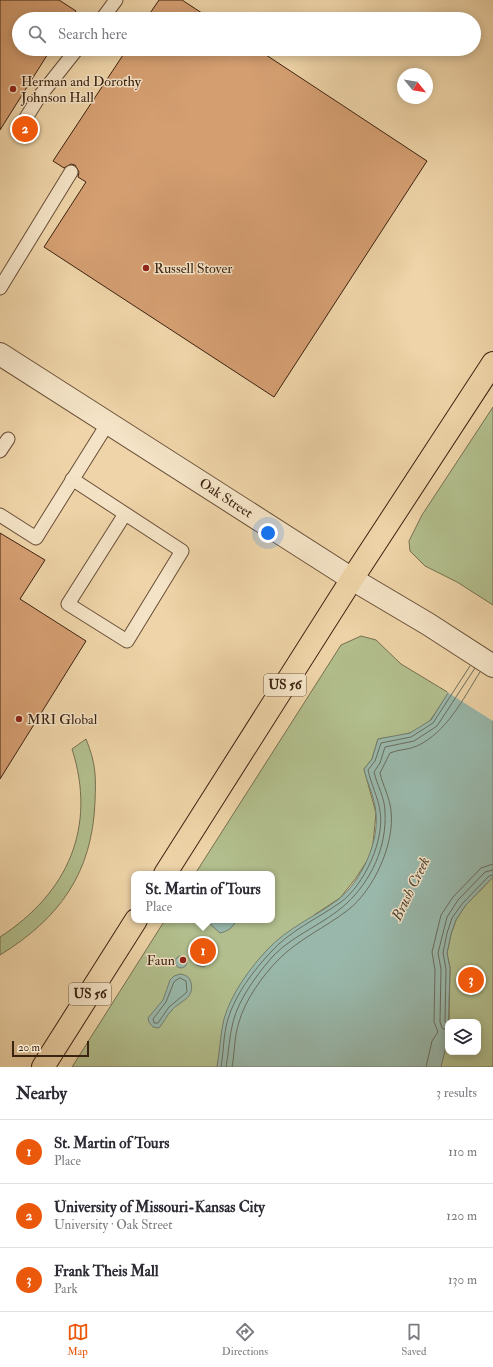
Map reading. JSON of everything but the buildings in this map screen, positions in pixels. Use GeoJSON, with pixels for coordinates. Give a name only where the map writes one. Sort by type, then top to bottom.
{"type":"FeatureCollection","features":[{"type":"Feature","properties":{"kind":"highway","name":"US 56"},"geometry":{"type":"LineString","coordinates":[[167,871],[352,579],[493,363]]}},
{"type":"Feature","properties":{"kind":"highway","name":"US 56"},"geometry":{"type":"LineString","coordinates":[[43,1067],[134,923]]}},
{"type":"Feature","properties":{"kind":"street","name":"Oak Street"},"geometry":{"type":"LineString","coordinates":[[0,354],[352,579],[428,624],[493,666]]}},
{"type":"Feature","properties":{"kind":"lane"},"geometry":{"type":"LineString","coordinates":[[107,12],[116,0]]}},
{"type":"Feature","properties":{"kind":"lane"},"geometry":{"type":"LineString","coordinates":[[19,129],[39,97],[71,56]]}},
{"type":"Feature","properties":{"kind":"lane"},"geometry":{"type":"LineString","coordinates":[[0,288],[71,172]]}},
{"type":"Feature","properties":{"kind":"lane"},"geometry":{"type":"LineString","coordinates":[[0,515],[36,538],[108,423]]}},
{"type":"Feature","properties":{"kind":"lane"},"geometry":{"type":"LineString","coordinates":[[0,451],[8,439]]}},
{"type":"Feature","properties":{"kind":"lane"},"geometry":{"type":"LineString","coordinates":[[72,479],[182,551],[127,641],[68,604],[125,514]]}},
{"type":"Feature","properties":{"kind":"green space"},"geometry":{"type":"Polygon","coordinates":[[[493,407],[493,605],[457,582],[425,566],[410,551],[409,541],[422,515],[493,407]]]}},
{"type":"Feature","properties":{"kind":"green space"},"geometry":{"type":"Polygon","coordinates":[[[361,636],[376,640],[401,664],[449,693],[431,719],[414,732],[400,736],[378,739],[372,759],[364,769],[376,813],[373,844],[370,856],[356,878],[340,898],[314,915],[218,1061],[217,1067],[72,1067],[163,923],[275,923],[275,871],[197,871],[341,645],[361,636]]]}},
{"type":"Feature","properties":{"kind":"green space"},"geometry":{"type":"Polygon","coordinates":[[[86,739],[95,770],[95,802],[93,827],[87,851],[79,872],[69,891],[56,909],[21,941],[0,955],[0,937],[24,919],[43,900],[59,879],[71,856],[78,831],[81,805],[79,778],[72,749],[86,739]]]}},
{"type":"Feature","properties":{"kind":"green space"},"geometry":{"type":"Polygon","coordinates":[[[493,877],[493,1067],[441,1067],[445,1047],[445,1055],[481,1055],[481,1019],[449,1019],[450,968],[447,953],[456,920],[465,906],[493,877]]]}},
{"type":"Feature","properties":{"kind":"water","name":"Brush Creek"},"geometry":{"type":"Polygon","coordinates":[[[493,622],[493,877],[465,906],[456,920],[451,934],[447,953],[450,968],[449,1019],[445,1019],[445,1050],[441,1067],[217,1067],[224,1019],[231,1000],[248,973],[267,950],[283,935],[339,899],[355,882],[362,871],[372,848],[376,824],[374,802],[364,769],[372,759],[378,739],[410,733],[431,720],[493,622]]]}},
{"type":"Feature","properties":{"kind":"water"},"geometry":{"type":"Polygon","coordinates":[[[234,923],[230,929],[220,933],[210,924],[234,923]]]}},
{"type":"Feature","properties":{"kind":"water"},"geometry":{"type":"Polygon","coordinates":[[[201,938],[206,939],[213,947],[211,959],[204,967],[197,965],[190,951],[192,945],[201,938]]]}},
{"type":"Feature","properties":{"kind":"water"},"geometry":{"type":"Polygon","coordinates":[[[181,956],[185,958],[187,962],[185,966],[181,968],[177,966],[175,962],[177,958],[181,956]]]}},
{"type":"Feature","properties":{"kind":"water"},"geometry":{"type":"Polygon","coordinates":[[[180,974],[190,979],[192,988],[189,996],[170,1012],[159,1028],[153,1027],[148,1018],[163,1000],[170,980],[174,976],[180,974]]]}},
{"type":"Feature","properties":{"kind":"pier"},"geometry":{"type":"Polygon","coordinates":[[[493,620],[493,721],[447,692],[493,620]]]}},
{"type":"Feature","properties":{"kind":"place","name":"Herman and Dorothy Johnson Hall"},"geometry":{"type":"Point","coordinates":[13,89]}},
{"type":"Feature","properties":{"kind":"place","name":"University of Missouri-Kansas City"},"geometry":{"type":"Point","coordinates":[25,129]}},
{"type":"Feature","properties":{"kind":"place","name":"Russell Stover"},"geometry":{"type":"Point","coordinates":[146,268]}},
{"type":"Feature","properties":{"kind":"place","name":"MRI Global"},"geometry":{"type":"Point","coordinates":[19,719]}},
{"type":"Feature","properties":{"kind":"place","name":"St. Martin of Tours"},"geometry":{"type":"Point","coordinates":[203,951]}},
{"type":"Feature","properties":{"kind":"place","name":"Faun"},"geometry":{"type":"Point","coordinates":[183,960]}},
{"type":"Feature","properties":{"kind":"place","name":"Frank Theis Mall"},"geometry":{"type":"Point","coordinates":[471,980]}}]}
